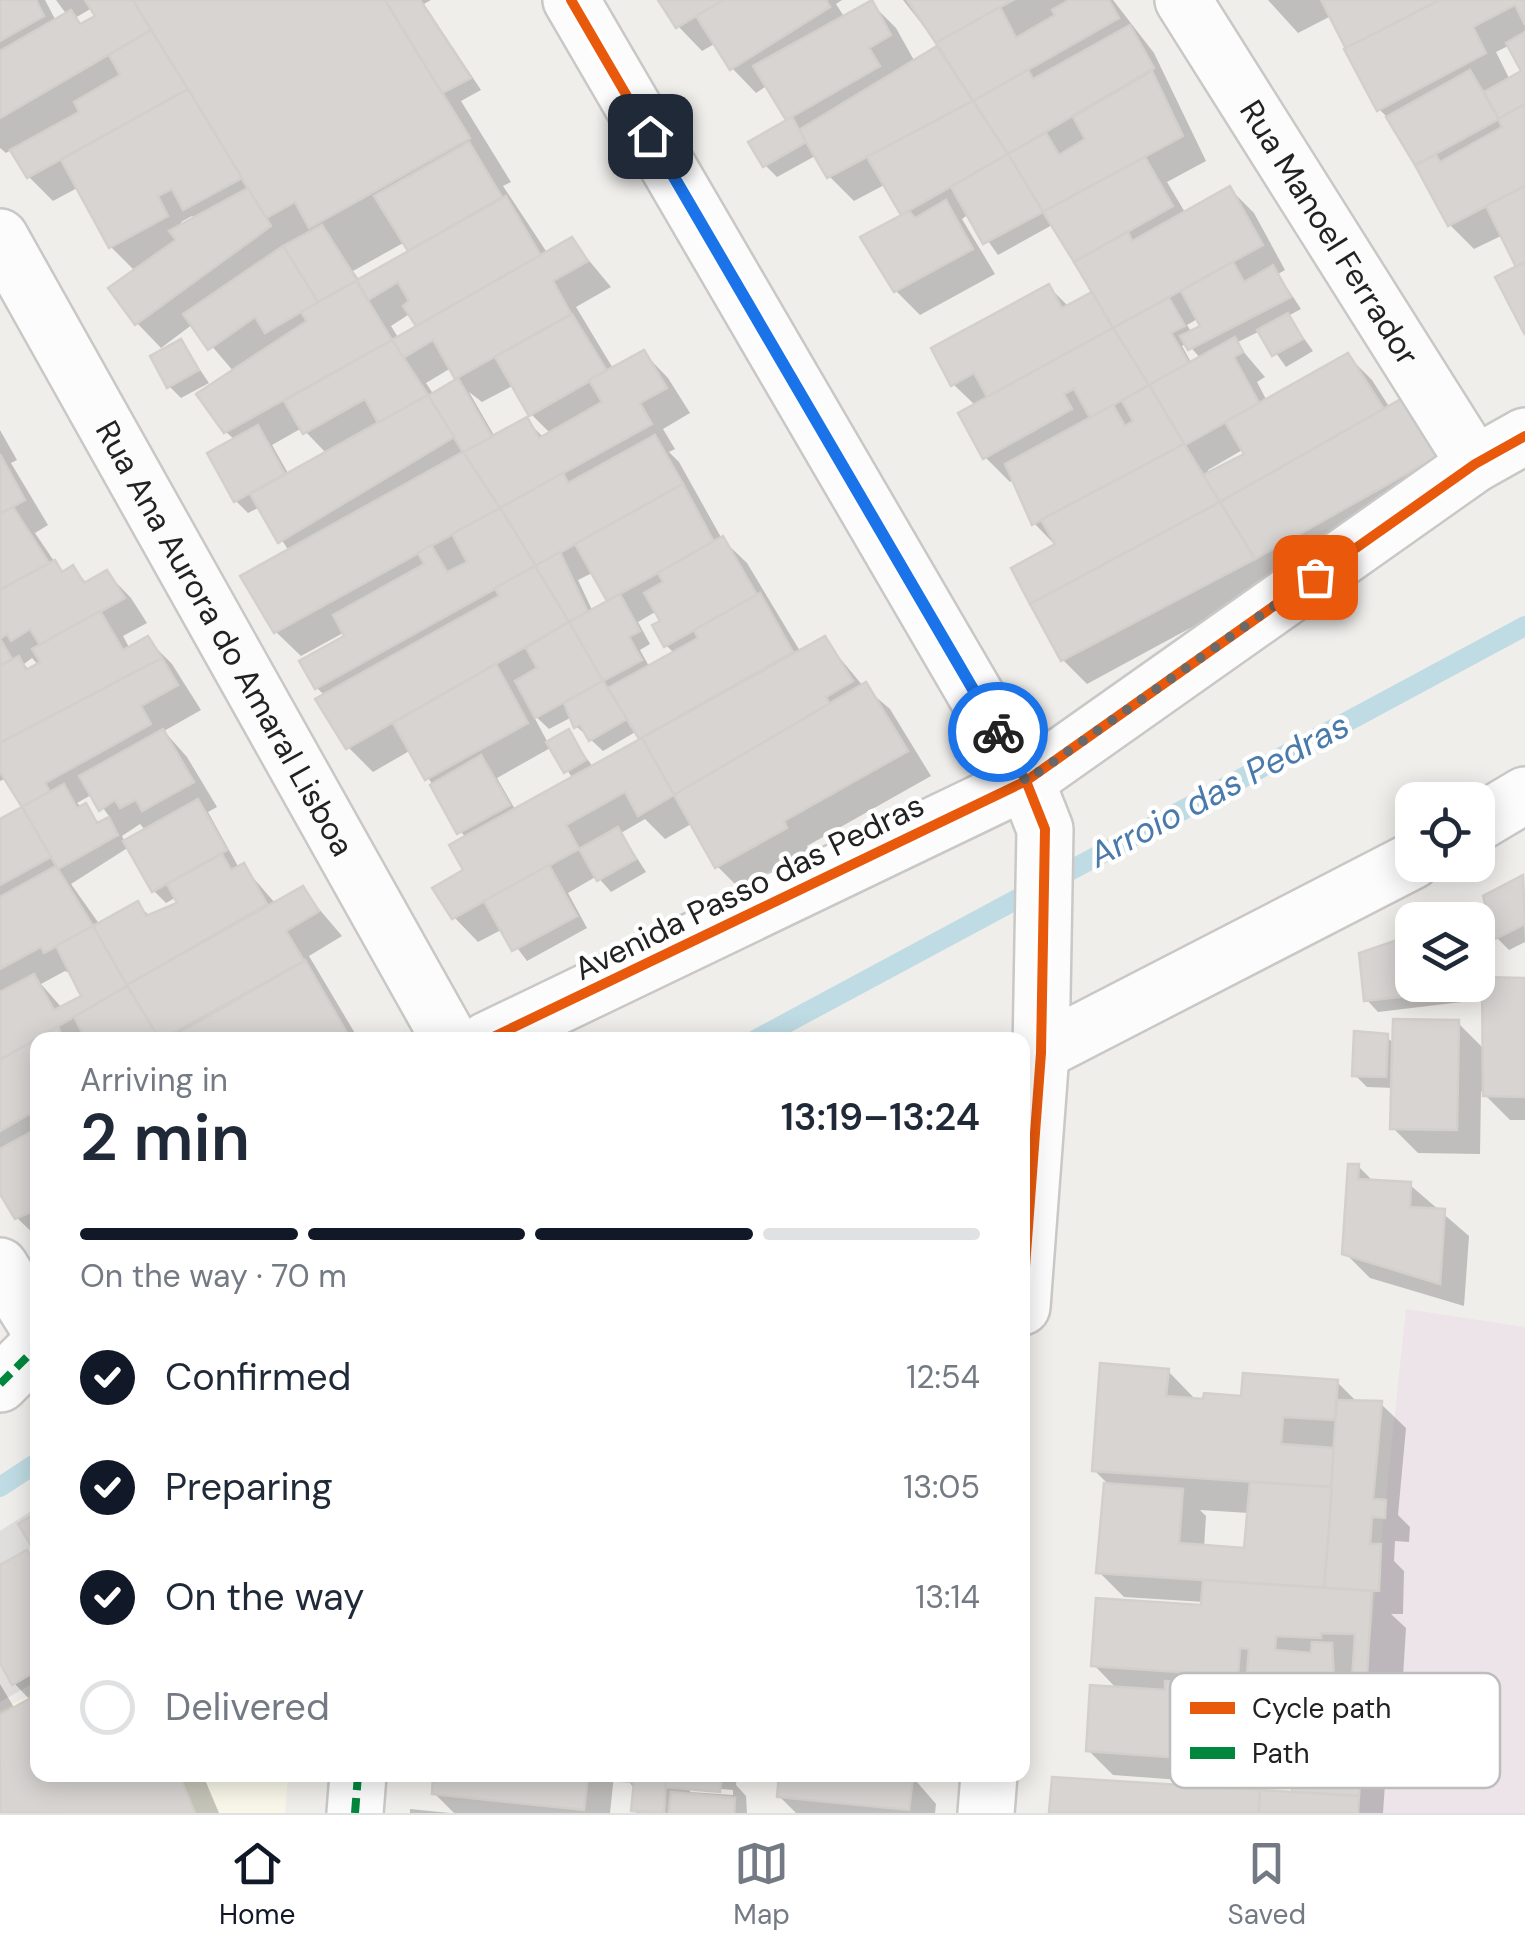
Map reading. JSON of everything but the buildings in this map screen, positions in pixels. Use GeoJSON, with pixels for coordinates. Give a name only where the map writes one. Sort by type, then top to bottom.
{"type":"FeatureCollection","features":[{"type":"Feature","properties":{"kind":"street"},"geometry":{"type":"LineString","coordinates":[[571,0],[1036,805],[1044,928],[1030,1108]]}},
{"type":"Feature","properties":{"kind":"street","name":"Rua Manoel Ferrador"},"geometry":{"type":"LineString","coordinates":[[1183,0],[1476,464]]}},
{"type":"Feature","properties":{"kind":"street","name":"Rua Ana Aurora do Amaral Lisboa"},"geometry":{"type":"LineString","coordinates":[[0,237],[446,1032]]}},
{"type":"Feature","properties":{"kind":"street","name":"Avenida Passo das Pedras"},"geometry":{"type":"LineString","coordinates":[[506,1032],[1036,805],[1476,464],[1525,436]]}},
{"type":"Feature","properties":{"kind":"street"},"geometry":{"type":"LineString","coordinates":[[1495,812],[1525,794]]}},
{"type":"Feature","properties":{"kind":"street"},"geometry":{"type":"LineString","coordinates":[[1032,1058],[1395,870]]}},
{"type":"Feature","properties":{"kind":"street"},"geometry":{"type":"LineString","coordinates":[[0,1266],[30,1314]]}},
{"type":"Feature","properties":{"kind":"street"},"geometry":{"type":"LineString","coordinates":[[0,1384],[30,1354]]}},
{"type":"Feature","properties":{"kind":"street"},"geometry":{"type":"LineString","coordinates":[[355,1813],[357,1782]]}},
{"type":"Feature","properties":{"kind":"street"},"geometry":{"type":"LineString","coordinates":[[986,1813],[988,1782]]}},
{"type":"Feature","properties":{"kind":"shaded area"},"geometry":{"type":"Polygon","coordinates":[[[1406,1309],[1525,1327],[1525,1813],[1352,1813],[1355,1788],[1500,1788],[1500,1673],[1367,1673],[1406,1309]]]}},
{"type":"Feature","properties":{"kind":"shaded area"},"geometry":{"type":"Polygon","coordinates":[[[30,1512],[30,1685],[0,1702],[0,1531],[30,1512]]]}},
{"type":"Feature","properties":{"kind":"shaded area"},"geometry":{"type":"Polygon","coordinates":[[[30,1695],[30,1782],[287,1782],[285,1813],[0,1813],[0,1711],[30,1695]]]}},
{"type":"Feature","properties":{"kind":"waterway","name":"Arroio das Pedras"},"geometry":{"type":"LineString","coordinates":[[770,1032],[1525,626]]}},
{"type":"Feature","properties":{"kind":"waterway","name":"Arroio das Pedras"},"geometry":{"type":"LineString","coordinates":[[0,1487],[30,1467]]}},
{"type":"Feature","properties":{"kind":"marked path"},"geometry":{"type":"LineString","coordinates":[[0,1384],[30,1354]]}},
{"type":"Feature","properties":{"kind":"marked path"},"geometry":{"type":"LineString","coordinates":[[355,1813],[357,1782]]}},
{"type":"Feature","properties":{"kind":"cycle path"},"geometry":{"type":"LineString","coordinates":[[571,0],[1026,781],[1045,829],[1041,1053],[1030,1200]]}},
{"type":"Feature","properties":{"kind":"cycle path"},"geometry":{"type":"LineString","coordinates":[[504,1032],[1026,781],[1475,464],[1525,436]]}},
{"type":"Feature","properties":{"kind":"way so far"},"geometry":{"type":"LineString","coordinates":[[998,732],[1026,781],[1315,577]]}},
{"type":"Feature","properties":{"kind":"route"},"geometry":{"type":"LineString","coordinates":[[650,136],[998,732]]}}]}
